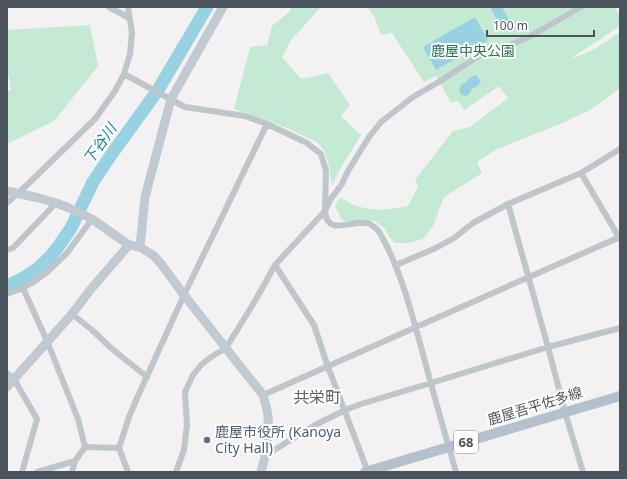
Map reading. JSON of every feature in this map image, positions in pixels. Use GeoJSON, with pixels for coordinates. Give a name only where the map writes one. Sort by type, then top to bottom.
{"type":"FeatureCollection","features":[{"type":"Feature","properties":{"kind":"main road","name":"鹿屋吾平佐多線"},"geometry":{"type":"LineString","coordinates":[[367,472],[620,396]]}},
{"type":"Feature","properties":{"kind":"street"},"geometry":{"type":"LineString","coordinates":[[109,7],[129,18]]}},
{"type":"Feature","properties":{"kind":"street"},"geometry":{"type":"LineString","coordinates":[[7,203],[95,119],[115,91],[124,74],[130,54],[132,33],[128,7]]}},
{"type":"Feature","properties":{"kind":"street"},"geometry":{"type":"LineString","coordinates":[[140,247],[145,198],[167,97],[222,7]]}},
{"type":"Feature","properties":{"kind":"street"},"geometry":{"type":"LineString","coordinates":[[176,472],[184,450],[187,425],[185,392],[193,375],[201,365],[226,348],[275,265],[325,211],[330,200],[342,184],[348,171],[369,137],[381,122],[413,97],[479,56],[508,46],[529,36],[581,7]]}},
{"type":"Feature","properties":{"kind":"street"},"geometry":{"type":"LineString","coordinates":[[124,74],[185,107],[245,116],[267,124],[307,143],[321,154],[326,171],[325,217],[328,222],[338,226],[359,223],[369,224],[377,229],[396,265],[416,327],[456,472]]}},
{"type":"Feature","properties":{"kind":"street"},"geometry":{"type":"LineString","coordinates":[[128,472],[119,448],[129,417],[184,295],[267,124]]}},
{"type":"Feature","properties":{"kind":"street"},"geometry":{"type":"LineString","coordinates":[[396,265],[436,248],[454,238],[473,223],[508,204],[581,173],[620,149]]}},
{"type":"Feature","properties":{"kind":"street"},"geometry":{"type":"LineString","coordinates":[[263,395],[528,277],[620,238],[581,173]]}},
{"type":"Feature","properties":{"kind":"street"},"geometry":{"type":"LineString","coordinates":[[7,191],[39,198],[69,208],[89,218],[129,245],[140,247],[154,256],[263,395],[268,415],[268,431],[266,455],[261,472]]}},
{"type":"Feature","properties":{"kind":"street"},"geometry":{"type":"LineString","coordinates":[[7,250],[13,248],[56,203]]}},
{"type":"Feature","properties":{"kind":"street"},"geometry":{"type":"LineString","coordinates":[[508,204],[583,472]]}},
{"type":"Feature","properties":{"kind":"street"},"geometry":{"type":"LineString","coordinates":[[7,294],[23,288],[47,272],[67,253],[89,218]]}},
{"type":"Feature","properties":{"kind":"street"},"geometry":{"type":"LineString","coordinates":[[7,387],[10,376],[47,341],[72,314],[91,289],[129,245]]}},
{"type":"Feature","properties":{"kind":"street"},"geometry":{"type":"LineString","coordinates":[[275,265],[314,325],[367,472]]}},
{"type":"Feature","properties":{"kind":"street"},"geometry":{"type":"LineString","coordinates":[[23,288],[47,341],[78,419],[85,447],[75,461],[72,472]]}},
{"type":"Feature","properties":{"kind":"street"},"geometry":{"type":"LineString","coordinates":[[72,314],[147,377]]}},
{"type":"Feature","properties":{"kind":"street"},"geometry":{"type":"LineString","coordinates":[[266,455],[315,425],[361,404],[548,347],[620,328]]}},
{"type":"Feature","properties":{"kind":"street"},"geometry":{"type":"LineString","coordinates":[[10,376],[37,419],[22,472]]}},
{"type":"Feature","properties":{"kind":"street"},"geometry":{"type":"LineString","coordinates":[[85,447],[119,448]]}},
{"type":"Feature","properties":{"kind":"street"},"geometry":{"type":"LineString","coordinates":[[37,472],[75,461]]}},
{"type":"Feature","properties":{"kind":"green space"},"geometry":{"type":"Polygon","coordinates":[[[292,7],[321,7],[291,40],[282,57],[301,79],[328,73],[350,105],[341,116],[361,135],[339,171],[332,186],[328,161],[324,150],[317,142],[282,126],[234,109],[250,47],[267,45],[272,26],[289,12],[292,7]]]}},
{"type":"Feature","properties":{"kind":"green space","name":"鹿屋中央公園"},"geometry":{"type":"Polygon","coordinates":[[[367,7],[615,7],[620,16],[620,26],[570,59],[596,48],[620,32],[619,89],[590,110],[560,124],[495,150],[477,162],[482,173],[444,197],[433,226],[423,239],[409,243],[394,243],[384,227],[374,221],[363,220],[349,223],[341,219],[335,206],[340,197],[355,205],[370,209],[389,209],[408,206],[418,187],[415,180],[453,131],[470,127],[508,98],[499,86],[464,110],[458,101],[451,103],[436,76],[424,82],[392,33],[381,35],[374,16],[367,7]]]}},
{"type":"Feature","properties":{"kind":"green space"},"geometry":{"type":"Polygon","coordinates":[[[90,25],[98,66],[54,121],[7,144],[7,91],[11,90],[7,67],[7,30],[90,25]]]}},
{"type":"Feature","properties":{"kind":"water"},"geometry":{"type":"Polygon","coordinates":[[[490,7],[502,7],[509,20],[500,25],[490,7]]]}},
{"type":"Feature","properties":{"kind":"water"},"geometry":{"type":"Polygon","coordinates":[[[475,17],[488,40],[436,70],[423,47],[475,17]]]}},
{"type":"Feature","properties":{"kind":"water"},"geometry":{"type":"Polygon","coordinates":[[[476,75],[481,81],[477,87],[472,88],[470,93],[466,96],[461,95],[459,90],[461,85],[469,78],[476,75]]]}},
{"type":"Feature","properties":{"kind":"waterway","name":"下谷川"},"geometry":{"type":"LineString","coordinates":[[7,286],[22,279],[37,269],[50,257],[60,244],[71,228],[93,182],[158,90],[207,7]]}},
{"type":"Feature","properties":{"kind":"place","name":"鹿屋市役所 (Kanoya City Hall)"},"geometry":{"type":"Point","coordinates":[207,440]}},
{"type":"Feature","properties":{"kind":"district","name":"共栄町"},"geometry":{"type":"Point","coordinates":[317,397]}}]}
